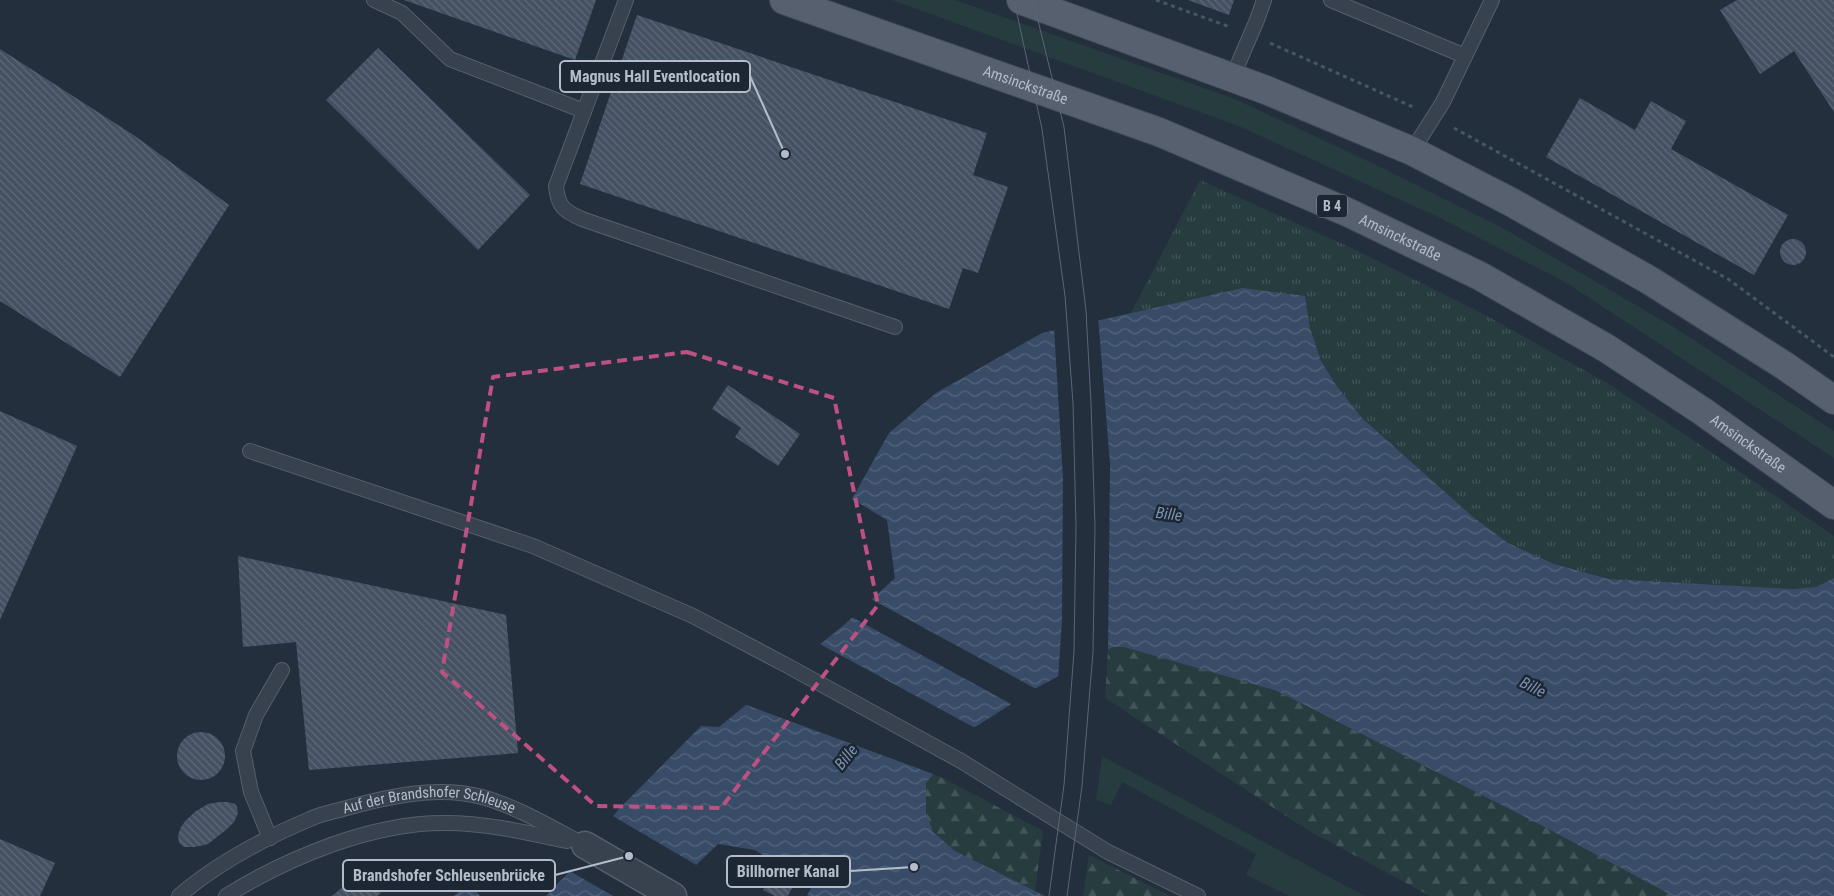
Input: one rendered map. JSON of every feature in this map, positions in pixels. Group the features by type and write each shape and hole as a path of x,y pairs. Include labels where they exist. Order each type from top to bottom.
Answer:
{"main road":[{"name":"Amsinckstraße","path":"784,0 1159,132 1347,212 1480,276 1614,353 1702,411 1834,505"},
{"path":"1021,0 1232,78 1412,151 1512,202 1649,280 1785,366 1834,400"}],"street":[{"name":"Auf der Brandshofer Schleuse","path":"585,845 673,896"}],"lane":[{"path":"374,0 402,13 450,59 584,111"},
{"path":"626,0 556,186 558,200 566,212 895,327"},
{"path":"1232,78 1264,0"},
{"path":"1331,0 1465,56"},
{"path":"1412,151 1443,102 1492,0"},
{"path":"250,451 534,546 694,616 961,761 1108,852 1198,896"},
{"path":"270,838 251,792 243,750 256,715 282,670"},
{"name":"Auf der Brandshofer Schleuse","path":"179,896 216,867 311,818 378,799 423,792 481,796 513,808 585,845"},
{"name":"Auf der Brandshofer Schleuse","path":"226,896 319,850 357,836 421,823 450,823 507,829 585,845"}],"highlighted area":[{"path":"687,352 834,398 878,605 721,808 596,806 442,672 493,377"}],"green space":[{"path":"892,0 955,0 1235,99 1370,162 1503,228 1672,326 1834,431 1834,458 1565,282 1438,217 1241,127"},
{"path":"1200,180 1356,250 1487,316 1607,383 1834,536 1834,578 1816,587 1793,589 1609,579 1554,564 1508,543 1472,516 1362,418 1336,385 1321,361 1310,328 1305,296 1131,313"},
{"path":"1113,647 1124,647 1277,691 1537,823 1673,896 1430,896 1306,829 1105,698 1108,650"},
{"path":"1102,756 1365,896 1289,896 1246,875 1256,854 1122,782 1111,805 1096,800"},
{"path":"933,774 1043,831 1035,891 979,865 951,848 933,831 928,820 926,808 926,783"},
{"path":"1089,855 1170,896 1083,896"}],"water":[{"name":"Bille","path":"1243,288 1305,296 1310,328 1321,361 1336,385 1362,418 1472,516 1508,543 1554,564 1609,579 1793,589 1816,587 1834,578 1834,896 1673,896 1537,823 1277,691 1124,647 1113,647 1038,687 969,731 926,783 926,813 933,832 955,851 1045,896 807,896 812,886 755,850 718,844 664,896 546,896 570,871 618,810 701,726 719,727 845,624 895,578 887,520 852,499 889,433 936,393 1042,333"},
{"path":"469,883 480,896 454,896"}],"pier":[{"path":"1098,317 1110,464 1108,652 1058,679 1062,621 1063,478 1054,327"},
{"path":"869,598 1038,690 1013,705 850,616"},
{"path":"818,643 977,729 970,733 936,775 744,704"},
{"path":"611,815 698,866 667,896 613,896 568,870"}],"building":[{"path":"404,0 596,0 575,60"},
{"path":"1188,0 1234,0 1229,15"},
{"path":"1737,0 1834,0 1834,112 1794,51 1760,74 1720,10"},
{"path":"637,15 987,133 973,175 1008,187 978,273 963,268 949,309 580,184"},
{"path":"378,48 530,195 478,250 326,100"},
{"path":"0,49 135,136 229,205 120,377 0,301"},
{"path":"1580,98 1635,130 1651,101 1686,121 1671,149 1788,215 1754,275 1546,157"},
{"path":"1793,239 1802,243 1806,252 1802,261 1793,265 1784,261 1780,252 1784,243"},
{"path":"728,385 800,434 778,466 735,437 741,428 712,409"},
{"path":"0,411 77,446 0,620"},
{"path":"238,556 506,615 518,753 309,770 296,642 243,647"},
{"path":"196,732 206,732 218,739 225,751 225,761 218,773 206,780 196,780 188,776 181,769 177,761 177,751 181,743 188,736"},
{"path":"220,802 235,804 237,807 238,813 234,822 226,830 208,844 184,847 179,843 178,835 186,820 208,804"},
{"path":"0,839 55,863 40,896 0,896"},
{"path":"362,871 381,893 377,896 332,896"},
{"path":"771,874 793,886 788,896 775,896 763,890"}],"tram line":[{"path":"1014,0 1042,129 1065,296 1073,403 1076,526 1074,651 1064,785 1049,896"},
{"path":"1033,0 1064,127 1086,311 1091,403 1095,526 1093,652 1082,786 1067,896"}],"place":[{"name":"Magnus Hall Eventlocation","path":"785,154"},
{"name":"Brandshofer Schleusenbrücke","path":"629,856"},
{"name":"Billhorner Kanal","path":"914,867"}]}
